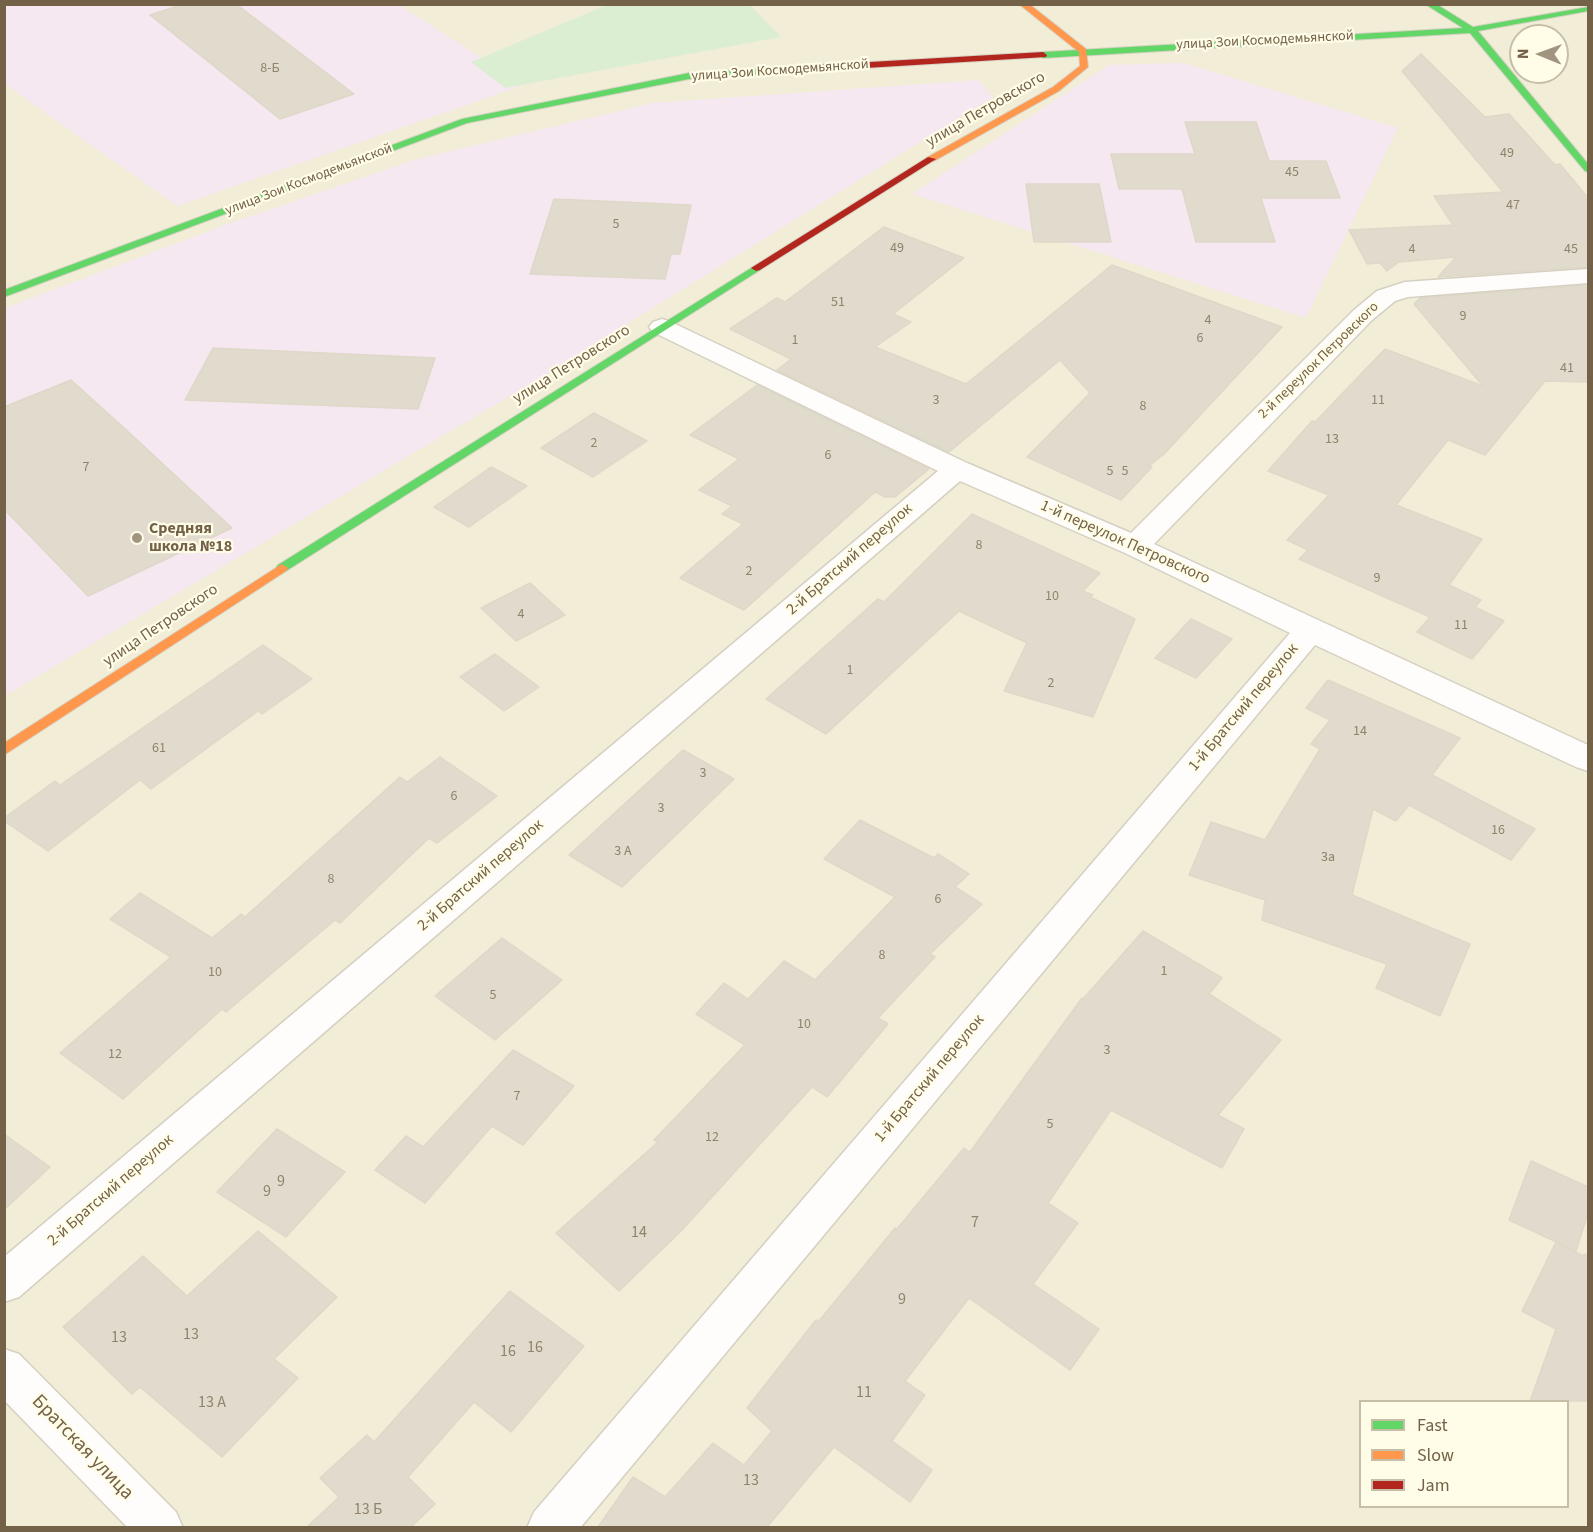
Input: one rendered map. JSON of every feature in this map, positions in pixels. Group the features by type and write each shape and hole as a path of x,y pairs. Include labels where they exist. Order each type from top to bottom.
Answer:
{"street":[{"path":"1023,4 1083,51"},
{"path":"1429,4 1472,30 1588,169"},
{"name":"улица Зои Космодемьянской","path":"4,294 465,121 689,76 1083,51 1472,30 1588,9"},
{"name":"улица Петровского","path":"4,750 237,596 900,177 1056,89 1084,67 1083,51"},
{"name":"2-й переулок Петровского","path":"1135,546 1363,315 1386,297 1405,290 1588,276"},
{"name":"1-й переулок Петровского","path":"662,327 957,469 1135,546 1588,759"},
{"name":"2-й Братский переулок","path":"4,1283 957,469"},
{"name":"1-й Братский переулок","path":"550,1527 1310,630"},
{"name":"Братская улица","path":"4,1369 160,1527"}],"shaded area":[{"path":"398,4 524,85 177,206 5,84 5,5"},
{"path":"5,5 1588,5 1588,1527 5,1527"},
{"path":"1184,63 1398,128 1306,318 912,194 1109,65"},
{"path":"979,80 993,97 535,381 5,696 5,308 225,225 417,159 653,103"}],"green space":[{"path":"607,5 750,5 781,37 505,88 471,62"}],"building":[{"path":"184,4 236,4 354,94 280,119 150,15"},
{"path":"1421,54 1485,117 1509,114 1555,165 1560,164 1588,198 1588,267 1438,277 1456,257 1399,262 1387,271 1380,263 1367,264 1349,230 1453,225 1434,196 1503,192 1402,71"},
{"path":"1185,122 1256,122 1269,161 1326,161 1340,198 1261,198 1275,242 1196,242 1182,189 1119,189 1111,154 1195,154"},
{"path":"1026,184 1099,184 1111,242 1034,242"},
{"path":"554,199 691,205 680,254 671,254 665,279 530,274"},
{"path":"884,227 964,258 893,314 911,322 875,347 966,384 1112,265 1282,327 1164,454 1149,466 1152,467 1121,500 1027,457 1090,393 1060,360 949,452 777,370 791,359 730,329 777,298 785,302"},
{"path":"1588,285 1588,382 1545,381 1485,455 1448,440 1396,505 1482,539 1449,585 1481,600 1475,607 1504,621 1472,659 1417,632 1430,617 1299,559 1308,550 1287,540 1329,495 1268,471 1312,421 1315,422 1385,349 1483,386 1414,304 1420,298"},
{"path":"213,348 435,358 418,409 185,400"},
{"path":"71,380 232,528 88,596 4,509 4,407"},
{"path":"757,385 929,469 895,497 885,497 875,492 744,610 680,578 743,524 722,514 732,506 699,490 739,459 690,435"},
{"path":"594,413 647,441 593,477 541,448"},
{"path":"491,467 527,486 469,527 434,507"},
{"path":"972,514 1100,573 1083,591 1093,595 1090,597 1135,619 1093,717 1004,691 1027,643 959,611 826,734 766,699 878,599 884,602"},
{"path":"530,583 565,615 516,641 481,608"},
{"path":"1191,619 1232,639 1196,678 1155,658"},
{"path":"263,645 312,679 262,714 258,711 151,789 140,780 48,851 4,821 4,818 55,781 60,785"},
{"path":"495,654 539,687 504,711 460,677"},
{"path":"1328,680 1460,738 1432,775 1535,829 1511,860 1409,805 1396,821 1373,809 1352,895 1470,944 1440,1016 1376,988 1387,964 1262,920 1265,900 1189,875 1211,822 1265,840 1320,749 1311,744 1330,720 1306,708"},
{"path":"683,750 734,779 622,887 569,855"},
{"path":"440,757 497,796 437,843 429,838 340,923 335,920 226,1012 222,1009 123,1099 60,1053 171,957 110,919 140,893 212,938 241,914 245,917 400,777 407,782"},
{"path":"860,820 934,858 938,854 969,874 955,887 982,904 930,954 935,957 878,1018 888,1024 827,1097 812,1087 682,1230 619,1291 556,1233 658,1142 654,1140 745,1045 696,1014 724,983 748,999 784,961 815,980 895,897 824,859"},
{"path":"1143,931 1222,978 1209,994 1281,1040 1218,1115 1244,1129 1222,1168 1111,1110 1048,1203 1078,1223 1033,1284 1099,1329 1070,1370 969,1298 905,1381 925,1395 892,1441 932,1470 910,1502 834,1447 767,1527 598,1527 633,1477 665,1497 713,1443 744,1465 772,1431 747,1408 816,1320 819,1321 964,1148 970,1152 1082,998"},
{"path":"502,938 562,980 495,1040 435,996"},
{"path":"513,1050 574,1086 523,1145 492,1126 425,1203 375,1170 406,1136 423,1147"},
{"path":"277,1129 345,1172 286,1237 217,1192"},
{"path":"4,1134 50,1167 4,1210"},
{"path":"1531,1161 1588,1187 1588,1213 1576,1251 1509,1220"},
{"path":"258,1231 337,1297 274,1359 298,1378 222,1457 140,1387 132,1394 63,1327 143,1256 187,1296"},
{"path":"1556,1242 1583,1256 1588,1255 1588,1401 1530,1400 1556,1329 1522,1311"},
{"path":"510,1291 584,1346 511,1432 474,1402 408,1477 435,1504 411,1527 307,1527 339,1497 320,1478 367,1435 374,1442"}],"traffic: fast":[{"path":"1429,4 1472,30 1588,169"},
{"path":"1043,55 1472,30 1588,9"},
{"path":"4,294 465,121 689,76 800,69"},
{"path":"282,568 756,268"}],"traffic: slow":[{"path":"931,159 1056,89 1084,67 1083,51 1023,4"},
{"path":"4,750 282,568"}],"traffic: jam":[{"path":"800,69 1043,55"},
{"path":"756,268 931,159"}],"place":[{"name":"Средняя школа №18","path":"137,538"}]}
